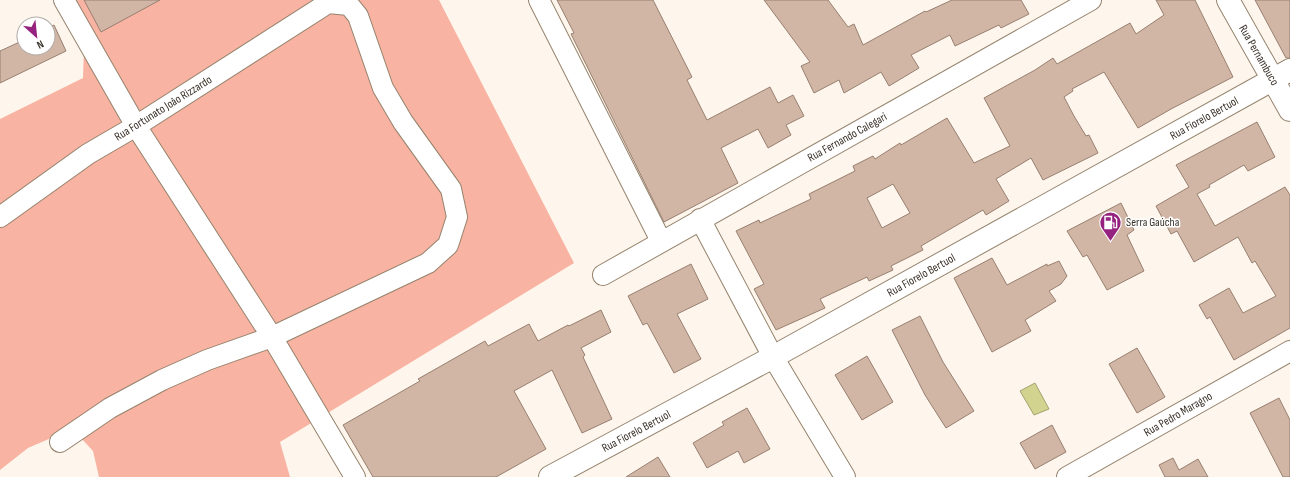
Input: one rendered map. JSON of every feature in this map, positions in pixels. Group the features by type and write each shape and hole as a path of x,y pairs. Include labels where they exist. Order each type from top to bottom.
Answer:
{"main road":[{"name":"Rua Pernambuco","path":"1228,0 1282,75 1290,110"},
{"name":"Rua Fiorelo Bertuol","path":"550,477 773,357 1282,75"}],"street":[{"path":"64,0 136,126 272,337 355,477"},
{"path":"539,0 661,241"},
{"name":"Rua Fernando Calegari","path":"603,275 1091,0"},
{"name":"Rua Fortunato João Rizzardo","path":"0,217 88,154 136,126 328,3 349,5 358,16 383,88 403,122 451,189 457,217 448,245 428,263 272,337"},
{"path":"700,219 773,357 845,477"},
{"path":"60,442 110,408 162,380 207,360 272,337"},
{"name":"Rua Pedro Maragno","path":"1067,477 1290,351"}],"shaded area":[{"path":"76,0 439,0 574,263 280,442 290,477 99,477 93,451 80,437 58,435 28,448 0,470 0,119 83,78 85,20"},
{"path":"1035,383 1049,409 1034,415 1020,391"}],"building":[{"path":"84,0 160,0 101,32"},
{"path":"557,0 653,0 692,77 687,80 707,120 770,87 778,103 793,95 804,116 786,125 791,135 768,148 758,129 721,148 738,183 664,222 571,34 574,33"},
{"path":"764,0 828,0 848,27 854,24 863,45 925,11 926,12 952,0 1021,0 1029,14 1001,28 999,25 955,46 950,35 911,55 919,68 889,86 881,72 844,93 839,80 814,93 801,66 810,62"},
{"path":"1156,0 1195,0 1233,77 1138,128 1104,72 1072,89 1073,91 1064,97 1086,136 1089,135 1098,153 1043,180 1031,158 996,179 1009,201 986,215 983,210 921,246 923,250 891,266 893,270 869,281 867,277 820,299 825,308 776,330 754,289 764,284 736,231 759,220 760,223 811,199 809,194 855,171 853,166 873,156 875,159 900,143 901,145 947,118 974,163 1010,146 984,98 1035,70 1053,58 1057,64 1130,23 1136,34 1164,15","holes":["893,184 910,213 882,228 867,198"]},
{"path":"1255,0 1290,0 1290,58 1286,58"},
{"path":"56,29 66,51 56,56"},
{"path":"16,44 16,56 56,56 0,83 0,51"},
{"path":"1257,122 1275,157 1248,171 1244,165 1209,185 1210,187 1197,194 1215,226 1285,187 1290,195 1290,328 1234,360 1210,317 1207,319 1199,305 1229,288 1243,313 1276,296 1255,261 1252,263 1238,237 1194,262 1177,231 1171,234 1156,206 1189,187 1176,165"},
{"path":"1121,203 1134,230 1127,235 1144,271 1107,290 1087,255 1083,257 1067,231"},
{"path":"992,258 1007,285 1047,264 1047,266 1059,261 1067,276 1061,284 1049,291 1056,301 1025,320 1031,331 992,352 954,278"},
{"path":"691,264 708,299 677,314 701,359 674,373 647,323 643,325 628,296"},
{"path":"601,310 611,332 581,348 585,355 583,357 612,419 582,433 552,370 514,391 546,449 496,477 373,477 343,425 420,381 418,379 485,341 488,346 529,324 538,341"},
{"path":"920,316 943,362 974,411 946,428 925,395 892,330"},
{"path":"1137,348 1165,397 1137,413 1109,364"},
{"path":"867,356 893,402 862,420 835,375"},
{"path":"1279,398 1290,420 1290,477 1283,477 1250,413"},
{"path":"747,408 770,449 744,463 738,451 707,468 693,443 724,425 722,422"},
{"path":"1052,425 1066,452 1035,469 1020,443"},
{"path":"658,457 670,477 626,477"},
{"path":"1173,458 1179,470 1198,459 1208,477 1165,477 1159,465"}],"place":[{"name":"Serra Gaúcha","path":"1111,242"}]}
